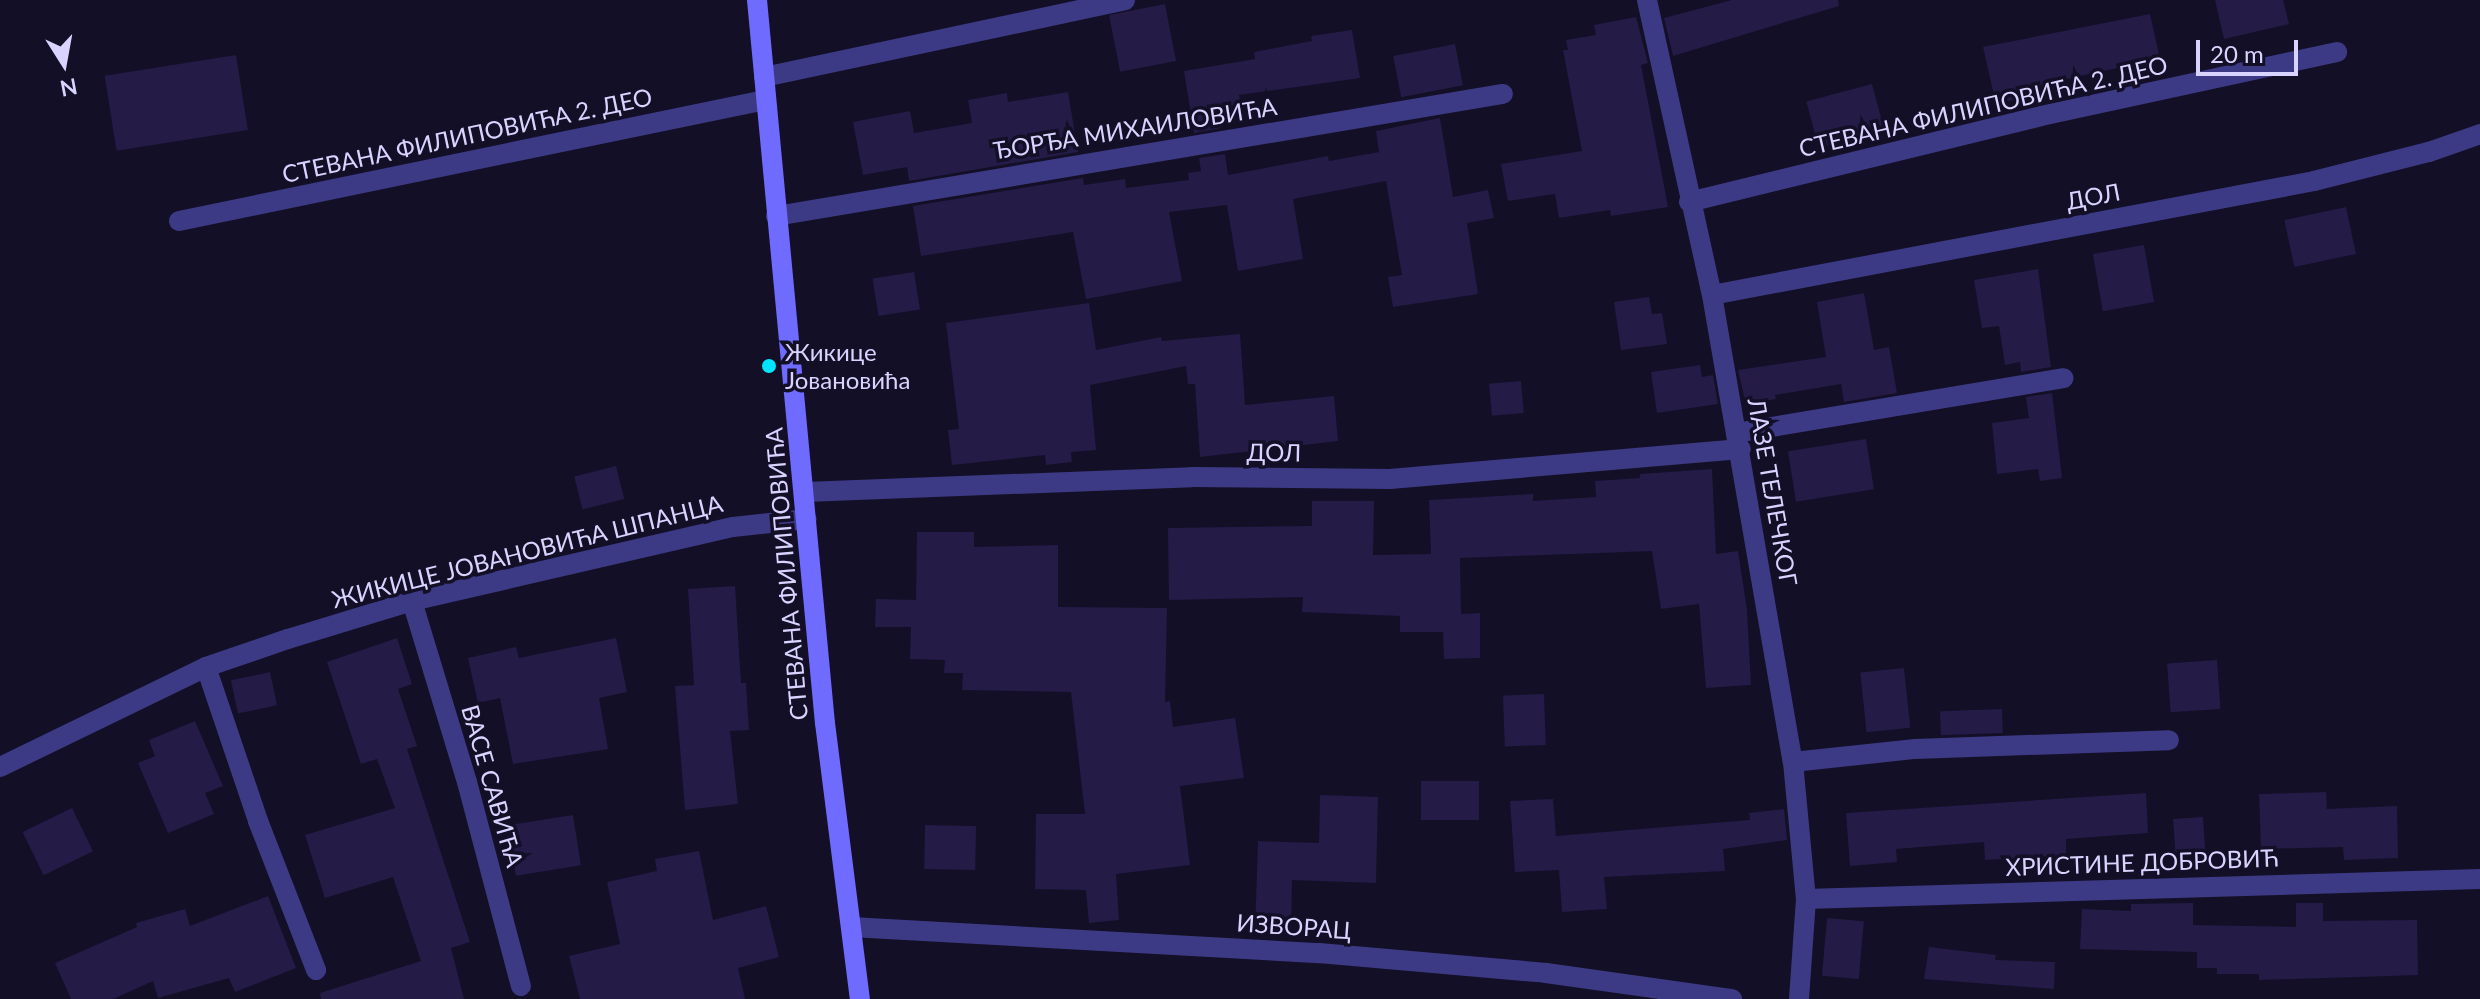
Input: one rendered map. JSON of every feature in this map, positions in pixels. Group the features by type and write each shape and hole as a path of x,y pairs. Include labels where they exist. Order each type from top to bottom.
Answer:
{"main road":[{"name":"СТЕВАНА ФИЛИПОВИЋА","path":"757,0 825,723 860,999"}],"street":[{"path":"764,77 1125,0"},
{"name":"ЛАЗЕ ТЕЛЕЧКОГ","path":"1647,0 1689,202 1712,295 1793,762 1806,899 1799,999"},
{"name":"СТЕВАНА ФИЛИПОВИЋА 2. ДЕО","path":"1689,202 2041,116 2337,52"},
{"name":"ЂОРЂА МИХАИЛОВИЋА","path":"776,216 1503,94"},
{"name":"СТЕВАНА ФИЛИПОВИЋА 2. ДЕО","path":"179,221 765,100"},
{"name":"ДОЛ","path":"1712,295 2314,181 2429,152 2480,134"},
{"name":"ДОЛ","path":"805,492 1192,477 1390,479 1738,441 2063,378"},
{"name":"ЖИКИЦЕ ЈОВАНОВИЋА ШПАНЦА","path":"0,767 206,667 412,601 733,527 807,519"},
{"name":"ВАСЕ САВИЋА","path":"412,601 467,782 521,986"},
{"path":"206,667 258,821 316,970"},
{"path":"1793,762 1915,749 2169,740"},
{"name":"ХРИСТИНЕ ДОБРОВИЋ","path":"1806,899 2480,879"},
{"name":"ИЗВОРАЦ","path":"851,927 1319,953 1546,973 1732,999"}],"building":[{"path":"1732,0 1838,0 1839,6 1673,56 1664,18"},
{"path":"2215,0 2283,0 2289,24 2224,39"},
{"path":"1165,4 1176,61 1120,72 1109,15"},
{"path":"2150,14 2160,59 2066,79 2068,87 1996,104 1983,47"},
{"path":"1636,17 1648,63 1641,65 1668,207 1611,216 1610,210 1559,218 1555,194 1508,201 1501,164 1582,151 1563,50 1568,50 1566,40 1596,35 1594,25"},
{"path":"1352,30 1360,78 1239,95 1243,115 1219,119 1221,128 1194,133 1184,71 1255,59 1254,52 1312,41 1311,36"},
{"path":"1455,44 1463,85 1401,97 1393,56"},
{"path":"236,55 248,130 117,151 105,76"},
{"path":"1872,84 1884,130 1819,148 1806,102"},
{"path":"1068,92 1078,152 909,181 907,167 863,175 853,122 910,111 914,133 972,123 968,100 1007,93 1008,102"},
{"path":"1440,118 1453,197 1488,190 1494,218 1467,223 1478,294 1393,307 1388,277 1402,275 1386,181 1293,199 1303,259 1238,271 1227,205 1169,212 1182,281 1086,299 1073,232 921,256 913,206 1083,178 1084,185 1125,179 1126,188 1189,180 1188,173 1201,171 1199,158 1225,154 1228,175 1328,156 1329,161 1379,152 1376,131"},
{"path":"2346,207 2356,254 2294,267 2284,220"},
{"path":"2144,245 2154,302 2103,311 2093,254"},
{"path":"2038,269 2051,367 2021,372 2020,362 2005,365 1999,326 1982,328 1974,280"},
{"path":"914,272 920,310 878,316 873,279"},
{"path":"1864,293 1874,350 1889,347 1897,393 1844,402 1841,384 1775,395 1776,399 1746,404 1738,370 1826,357 1817,302"},
{"path":"1649,297 1652,314 1662,313 1667,344 1621,350 1614,302"},
{"path":"1089,303 1096,350 1161,337 1162,341 1240,334 1245,405 1334,396 1338,441 1200,457 1195,384 1188,384 1186,366 1090,385 1096,450 1071,452 1072,462 1046,465 1045,455 952,465 948,430 959,429 946,323"},
{"path":"1700,365 1702,377 1713,375 1718,404 1657,413 1651,372"},
{"path":"1521,381 1524,413 1492,416 1489,384"},
{"path":"2052,393 2062,478 2040,481 2038,469 1997,474 1992,423 2029,418 2026,397"},
{"path":"1866,439 1874,489 1796,502 1788,451"},
{"path":"616,466 624,499 583,509 574,476"},
{"path":"1712,469 1716,554 1738,551 1747,610 1751,685 1706,688 1699,604 1661,609 1652,551 1460,558 1461,614 1480,613 1480,658 1444,659 1443,632 1400,632 1400,616 1302,612 1303,597 1169,600 1168,528 1312,526 1312,501 1374,501 1373,555 1431,554 1429,500 1533,494 1533,501 1596,497 1595,481"},
{"path":"917,532 974,532 974,547 1058,545 1058,607 1167,608 1165,702 1170,701 1173,727 1235,718 1244,778 1180,786 1190,865 1116,874 1119,920 1089,923 1086,890 1035,889 1036,814 1085,814 1071,692 962,690 963,673 944,673 945,660 910,659 911,627 875,627 876,599 916,600"},
{"path":"735,586 741,683 746,683 749,730 730,731 738,804 685,810 675,686 694,685 688,589"},
{"path":"397,638 412,684 398,689 417,746 407,749 470,942 451,948 464,999 321,999 320,993 421,961 393,877 325,898 305,835 395,808 377,759 361,764 327,662"},
{"path":"616,638 627,692 599,698 608,749 513,764 500,698 478,703 468,658 516,647 519,658"},
{"path":"2217,660 2220,709 2171,712 2167,663"},
{"path":"1904,668 1910,728 1867,732 1860,673"},
{"path":"270,672 277,705 238,714 231,680"},
{"path":"1544,694 1546,745 1505,746 1503,695"},
{"path":"2002,709 2003,733 1941,735 1940,711"},
{"path":"195,721 223,786 205,793 214,814 168,833 138,763 155,756 149,740"},
{"path":"1421,781 1479,781 1479,820 1421,820"},
{"path":"2326,792 2327,809 2397,806 2398,858 2344,860 2343,847 2261,849 2259,794"},
{"path":"2146,793 2148,833 2066,839 2066,855 1985,860 1984,842 1896,849 1897,862 1850,866 1846,813"},
{"path":"1320,795 1378,797 1376,883 1292,880 1291,934 1255,933 1258,841 1319,843"},
{"path":"1553,799 1556,836 1750,820 1749,813 1784,809 1787,840 1723,849 1725,871 1604,877 1607,909 1562,912 1559,870 1515,872 1510,801"},
{"path":"72,808 93,851 44,875 23,832"},
{"path":"573,815 581,865 516,876 508,825"},
{"path":"2203,817 2206,862 2176,864 2173,819"},
{"path":"925,825 976,826 975,870 924,869"},
{"path":"699,851 713,920 766,906 779,957 738,968 745,999 580,999 569,956 620,944 607,882 657,871 655,859"},
{"path":"268,896 296,968 235,992 229,978 158,998 153,981 113,999 71,999 55,963 137,927 136,923 185,909 190,926"},
{"path":"2193,903 2193,925 2296,927 2296,903 2323,903 2323,921 2417,920 2418,975 2259,980 2259,974 2217,974 2217,968 2197,968 2197,952 2080,949 2082,909 2131,911 2131,904"},
{"path":"1827,918 1864,921 1859,979 1822,976"},
{"path":"1929,947 1996,955 1995,960 2055,962 2054,989 1924,979"}],"place":[{"name":"Жикице Јовановића","path":"769,366"}]}
